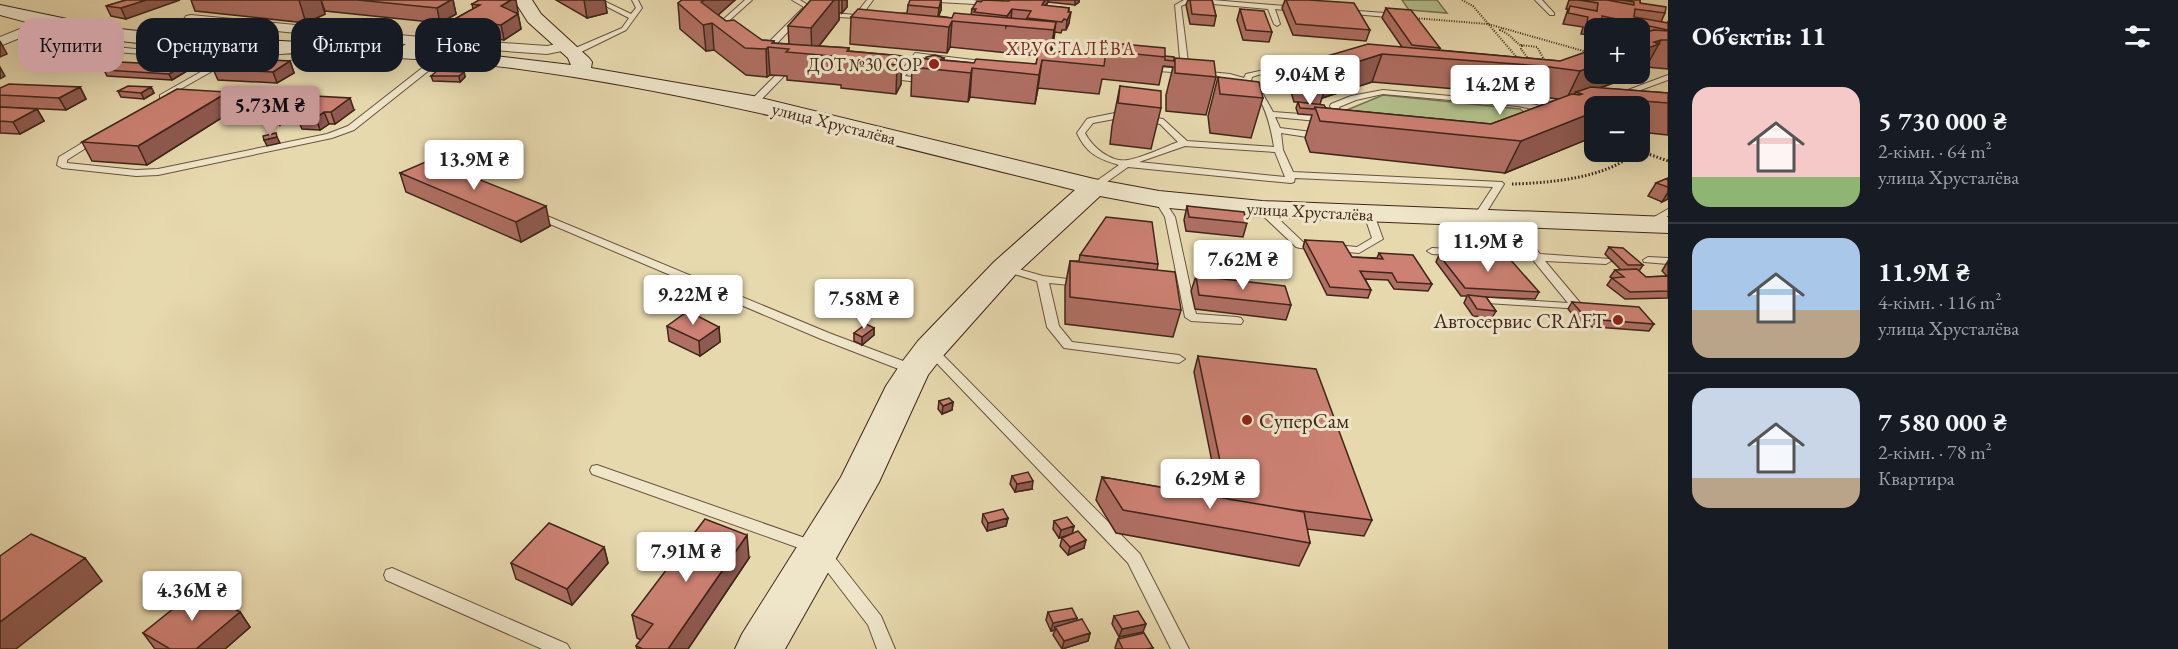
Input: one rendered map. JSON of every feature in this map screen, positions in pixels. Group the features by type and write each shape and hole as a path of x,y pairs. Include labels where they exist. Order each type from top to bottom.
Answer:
{"main road":[{"path":"523,0 529,15 574,56"},
{"name":"улица Хрусталёва","path":"0,10 31,18"},
{"name":"улица Хрусталёва","path":"501,57 574,56 753,103 1094,187 1159,199 1262,209 1477,219 1661,220"},
{"path":"759,649 860,482 904,386 922,359 1005,268 1094,187"}],"street":[{"path":"279,29 306,32 334,31 415,40"},
{"path":"0,42 18,33"},
{"path":"501,47 547,50 574,56"}],"lane":[{"path":"597,0 632,17"},
{"path":"574,56 624,29 639,8 635,0"},
{"path":"727,33 718,27 749,0"},
{"path":"753,48 765,55 808,7 795,0"},
{"path":"857,17 870,0"},
{"path":"939,0 994,4"},
{"path":"1185,72 1178,5 1180,3 1190,0 1304,9"},
{"path":"1538,0 1552,14"},
{"path":"1271,7 1277,24"},
{"path":"802,12 879,19"},
{"path":"1337,12 1407,18"},
{"path":"900,78 918,56 997,64"},
{"path":"1247,82 1249,76 1256,73 1309,61 1326,61"},
{"path":"1141,68 1230,76 1247,82 1256,89 1269,114 1276,130 1279,150 1291,180 1126,164 1105,158 1087,145 1081,134 1090,121 1120,115 1163,122 1184,143"},
{"path":"157,101 206,72"},
{"path":"106,131 66,154 62,159 62,165 136,173 158,172 329,136 358,123 424,72"},
{"path":"753,103 780,76"},
{"path":"879,76 932,82"},
{"path":"1616,96 1668,77"},
{"path":"1344,131 1334,106 1354,98 1383,92 1546,105"},
{"path":"1518,104 1534,107 1549,117"},
{"path":"1269,114 1339,120"},
{"path":"1276,130 1335,139"},
{"path":"1094,187 1126,164 1184,143 1279,150"},
{"path":"1290,175 1499,184 1477,219"},
{"path":"1159,199 1170,217 1191,317 1237,321"},
{"path":"529,211 814,331 922,359 1134,559 1180,649"},
{"path":"1468,300 1578,307 1505,219"},
{"path":"1432,251 1606,261"},
{"path":"1648,260 1668,261"},
{"path":"1005,268 1042,279 1097,284"},
{"path":"1042,279 1053,327 1068,345 1179,358"},
{"path":"597,470 819,549 875,621 886,649"},
{"path":"392,575 561,649"}],"path":[{"path":"1462,0 1473,6 1521,63 1530,61 1547,63 1537,47"},
{"path":"1407,18 1488,24 1584,51"},
{"path":"1502,28 1500,30 1511,35 1522,46 1523,54 1530,61"},
{"path":"1520,45 1544,46 1538,38"},
{"path":"279,125 295,120"},
{"path":"1650,155 1667,160"},
{"path":"1499,184 1549,184 1571,180 1619,162"}],"green space":[{"path":"1402,0 1437,0 1447,13 1409,10"},
{"path":"1383,95 1520,109 1529,116 1453,145 1358,134 1347,110"}],"building":[{"path":"126,0 146,0 121,8 106,6"},
{"path":"358,0 451,0 437,8"},
{"path":"479,0 511,0 501,6 518,14 501,25 501,18 457,18 480,5 472,4"},
{"path":"682,0 704,0 701,2 726,21 734,20 762,40 774,41 772,43 849,48 847,51 902,56 897,65 786,52 789,49 745,48 712,23 703,25 678,3"},
{"path":"811,0 834,0 811,28 788,26"},
{"path":"910,0 941,0 939,8 908,5"},
{"path":"1045,0 1042,5 1069,8 1068,12 1071,12 1067,20 1064,19 1062,22 1027,18 1031,11 1012,9 1007,16 974,12 976,9 972,9 977,1"},
{"path":"1190,0 1212,0 1216,16 1192,14"},
{"path":"1286,0 1354,3 1370,30 1296,24"},
{"path":"1579,0 1607,0 1634,5 1634,2 1622,0 1640,0 1640,3 1666,7 1665,13 1635,9 1634,17 1640,18 1602,16 1602,18 1588,18 1568,13 1570,6 1597,11 1598,3"},
{"path":"1386,8 1411,10 1440,48 1412,45"},
{"path":"858,9 952,18 954,13 1056,22 1054,30 952,21 949,27 851,17"},
{"path":"1240,9 1264,11 1272,32 1246,30"},
{"path":"1650,20 1668,23 1668,30 1650,26"},
{"path":"1650,31 1668,31 1668,40 1654,42 1659,44 1650,47"},
{"path":"1101,42 1165,48 1165,57 1106,51 1104,66 1042,60 1039,75 972,68 971,73 912,67 917,58 974,63 976,59 1036,64 1039,50 1100,56"},
{"path":"1368,44 1560,61 1584,53 1584,70 1580,71 1382,54 1328,71 1330,75 1304,73 1300,64"},
{"path":"935,55 944,58 926,59 926,57"},
{"path":"1165,56 1174,57 1174,61 1165,60"},
{"path":"1175,58 1214,61 1216,77 1175,73"},
{"path":"279,60 290,61 279,68"},
{"path":"124,62 136,63 136,72 124,71"},
{"path":"136,72 173,72 169,74"},
{"path":"436,72 464,72 459,76 431,76"},
{"path":"1218,77 1259,82 1263,98 1220,94"},
{"path":"9,84 80,87 59,98 0,95 0,88"},
{"path":"128,86 151,87 141,93 118,91"},
{"path":"1120,86 1161,91 1161,108 1118,103"},
{"path":"1591,87 1668,93 1668,103 1650,102 1650,96 1584,96 1584,116 1521,141 1320,121 1315,107 1491,124 1572,94 1582,94 1576,92"},
{"path":"177,89 228,92 138,146 82,142"},
{"path":"240,92 350,98 331,112 324,112 316,118 297,117 309,108 222,104"},
{"path":"1298,102 1324,105 1326,108 1300,108"},
{"path":"0,107 37,109 13,122 0,121"},
{"path":"276,133 277,137 264,140 263,136"},
{"path":"430,160 546,206 516,222 400,173"},
{"path":"1668,178 1668,187 1656,183"},
{"path":"1187,206 1244,212 1247,223 1189,217"},
{"path":"1106,217 1152,222 1158,264 1080,255"},
{"path":"1305,240 1343,242 1352,257 1383,259 1379,253 1413,255 1432,284 1397,282 1392,273 1360,271 1371,290 1330,287"},
{"path":"1609,247 1623,248 1643,265 1628,265"},
{"path":"1439,255 1509,258 1539,292 1465,288"},
{"path":"1070,261 1175,272 1181,310 1070,297"},
{"path":"1637,269 1646,277 1668,276 1668,291 1630,292 1612,278 1624,277 1615,270"},
{"path":"1196,276 1285,286 1291,305 1199,295"},
{"path":"1468,295 1486,297 1496,311 1477,309"},
{"path":"1572,302 1639,307 1654,324 1587,319"},
{"path":"688,311 719,327 699,341 667,326"},
{"path":"866,324 874,328 862,337 854,333"},
{"path":"1198,356 1316,369 1372,520 1228,499"},
{"path":"949,398 953,402 943,406 939,401"},
{"path":"1028,472 1033,481 1017,484 1012,476"},
{"path":"1102,477 1304,512 1310,543 1123,510"},
{"path":"1003,509 1008,518 988,523 983,514"},
{"path":"1067,517 1074,526 1061,530 1054,521"},
{"path":"705,519 747,535 668,649 643,649 636,646 653,624 632,615"},
{"path":"549,523 604,547 567,589 511,563"},
{"path":"1078,531 1086,540 1070,547 1062,538"},
{"path":"31,534 85,558 0,622 0,556"},
{"path":"198,589 240,612 196,649 170,649 143,633"},
{"path":"1072,608 1077,618 1053,623 1048,612"},
{"path":"1138,611 1146,624 1122,629 1114,616"},
{"path":"1082,619 1090,633 1064,641 1055,627"},
{"path":"1144,633 1153,648 1123,649 1118,639"}],"place":[{"name":"ДОТ №30 СОР","path":"934,64"},
{"name":"Автосервис CRAFT","path":"1618,320"},
{"name":"СуперСам","path":"1247,420"}],"district":[{"name":"ХРУСТАЛЁВА","path":"1071,48"}]}
